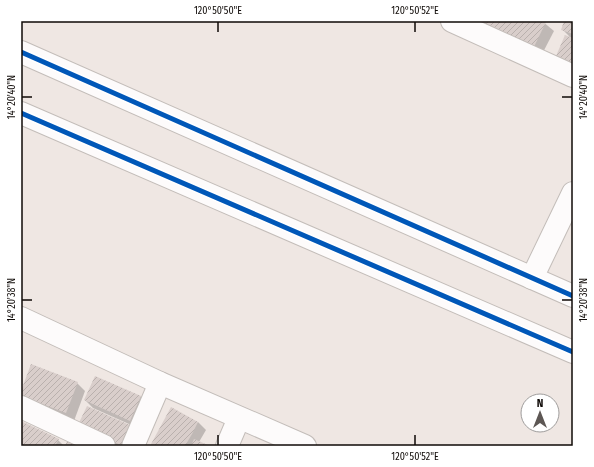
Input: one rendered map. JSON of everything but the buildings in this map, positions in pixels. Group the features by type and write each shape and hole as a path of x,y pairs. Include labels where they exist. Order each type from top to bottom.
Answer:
{"street":[{"path":"452,21 573,76"},
{"path":"21,52 573,296"},
{"path":"21,113 573,352"},
{"path":"532,278 573,193"},
{"path":"21,318 160,383 305,446"},
{"path":"133,446 160,383"},
{"path":"21,407 104,446"},
{"path":"227,446 239,418"}],"cycle path":[{"path":"21,52 573,296"},
{"path":"21,113 573,352"}]}
